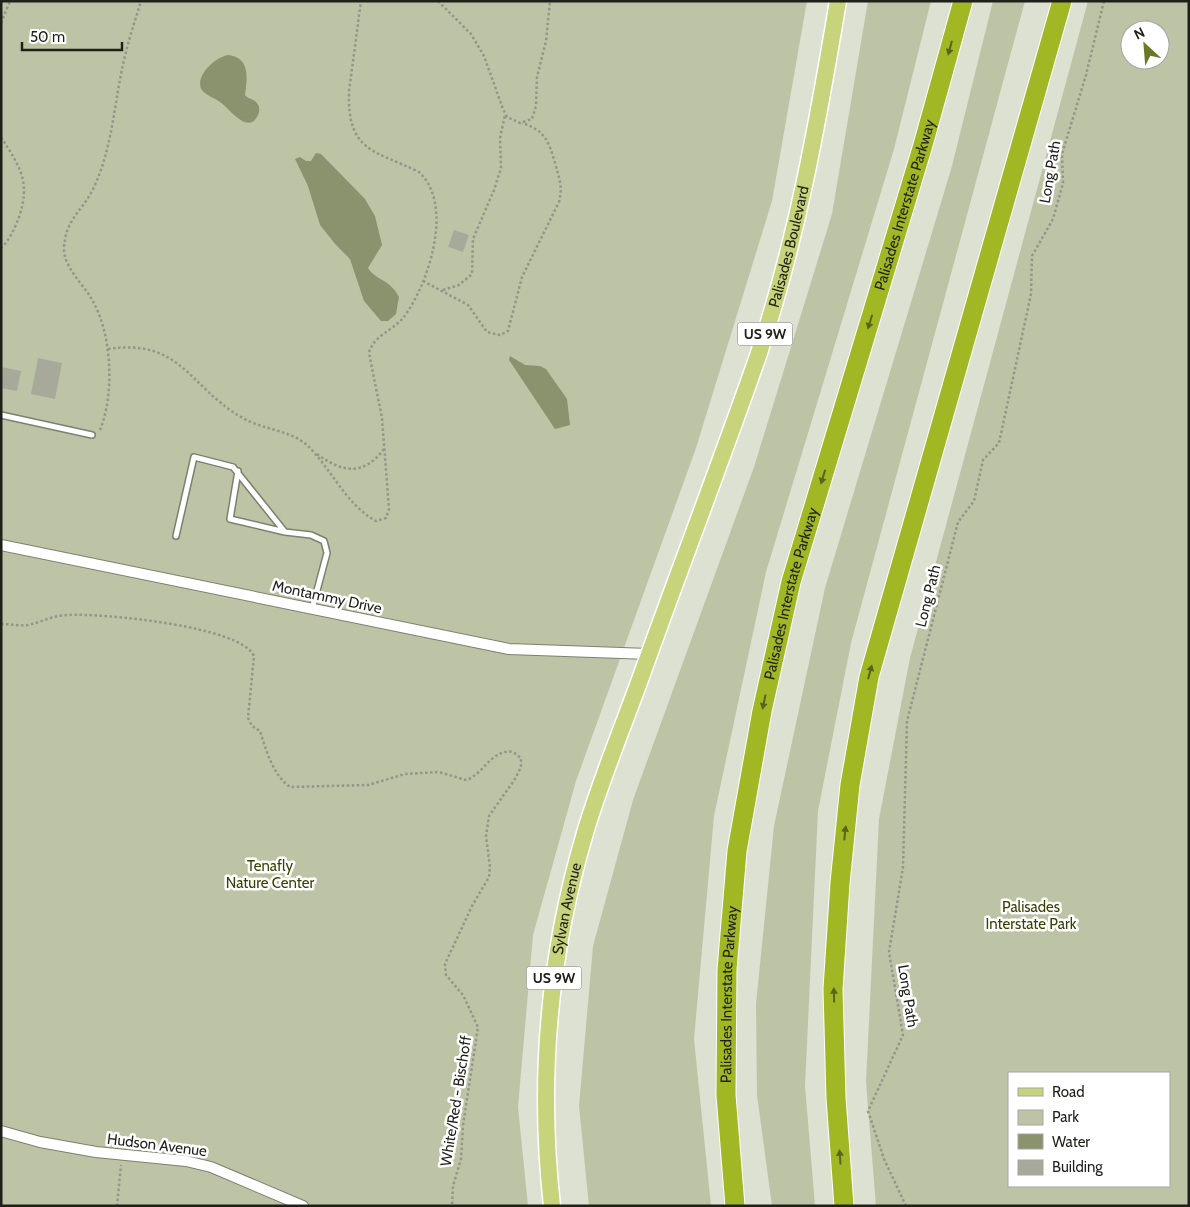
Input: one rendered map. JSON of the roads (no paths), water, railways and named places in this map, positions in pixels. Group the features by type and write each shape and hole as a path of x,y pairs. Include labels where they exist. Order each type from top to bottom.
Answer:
{"highway":[{"name":"Palisades Interstate Parkway","path":"735,1206 726,1095 728,970 737,851 762,711 791,582 924,146 963,1"},
{"path":"844,1206 836,1098 833,989 840,883 850,785 869,676 1062,1"}],"main road":[{"name":"Palisades Boulevard","path":"649,654 744,394 777,293 810,158 838,1"},
{"name":"Sylvan Avenue","path":"552,1206 547,1136 547,1061 560,940 573,878 591,814 649,654"}],"street":[{"name":"Montammy Drive","path":"1,545 509,649 649,654"},
{"name":"Hudson Avenue","path":"1,1131 40,1142 122,1156 186,1161 211,1167 303,1206"}],"lane":[{"path":"1,414 92,435"},
{"path":"176,536 194,457 233,467 238,471 286,532"},
{"path":"238,471 230,519 286,532 311,535 324,541 327,553 312,609"}],"water":[{"path":"228,55 241,60 244,64 247,76 245,95 259,106 258,115 254,121 249,123 239,119 220,102 207,95 201,89 201,78 207,68 212,63"},
{"path":"316,153 321,154 365,199 375,216 382,245 368,268 387,283 399,297 396,314 388,321 381,321 364,301 350,259 320,225 308,186 295,159 300,157 306,161 311,161"},
{"path":"510,356 525,365 540,366 546,369 567,399 570,425 555,429 509,360"}],"park label":[{"name":"Tenafly Nature Center","path":"270,874"},
{"name":"Palisades Interstate Park","path":"1031,916"}]}
